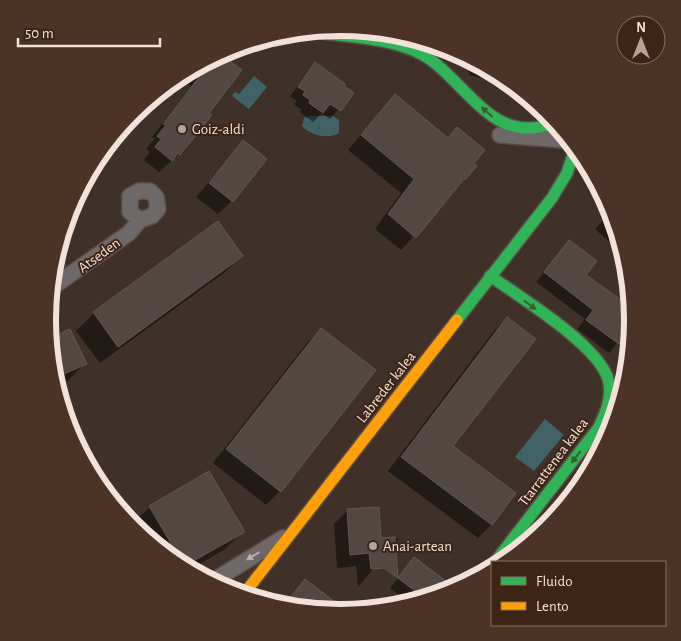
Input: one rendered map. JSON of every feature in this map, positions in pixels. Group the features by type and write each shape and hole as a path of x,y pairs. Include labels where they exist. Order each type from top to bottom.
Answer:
{"street":[{"path":"339,36 402,48 422,54 439,66 503,130 559,139"},
{"path":"503,130 531,128 545,124"},
{"name":"Labreder kalea","path":"248,589 552,198 567,173 573,156"},
{"name":"Labreder kalea","path":"552,198 581,175"},
{"name":"Atseden","path":"59,282 129,234 140,220"},
{"name":"Ttarrattenea kalea","path":"490,276 591,350 604,367 610,387 608,408 599,427 500,556"},
{"path":"219,577 292,532"}],"water":[{"path":"254,76 267,87 249,109 232,96 235,92 239,94"},
{"path":"310,116 333,116 339,120 339,133 330,136 319,136 310,132 302,126 304,118"},
{"path":"545,419 564,435 534,471 515,457"}],"building":[{"path":"228,60 242,70 209,113 212,115 180,155 178,153 172,161 155,147 161,139 157,136 166,125 163,124 202,73"},
{"path":"315,62 354,93 341,111 330,104 323,113 309,103 310,100 303,95 305,91 298,87"},
{"path":"395,94 448,138 457,127 485,150 474,163 477,166 464,179 416,238 388,214 414,179 361,135"},
{"path":"243,140 267,159 233,202 209,183"},
{"path":"218,221 243,256 118,347 93,312"},
{"path":"569,240 597,261 586,275 624,302 624,337 619,344 586,320 593,310 544,272"},
{"path":"507,317 536,339 453,446 516,493 492,525 401,457"},
{"path":"321,328 376,370 281,492 226,449"},
{"path":"70,329 87,364 62,375 57,335"},
{"path":"209,471 245,532 191,562 176,552 149,506"},
{"name":"Anai-artean","path":"379,507 381,538 395,537 398,578 384,568 371,569 369,553 350,555 347,509"},
{"path":"414,557 447,582 445,585 419,594 398,578"},
{"path":"305,579 339,605 303,602 289,600"}],"traffic: fast":[{"path":"355,37 399,45 423,55 449,75 473,100 500,121 515,127 534,128 546,125"},
{"path":"457,320 552,198 567,173 573,156"},
{"path":"490,276 538,309 590,352 608,379 610,392 606,410 599,427 500,556"}],"traffic: slow":[{"path":"248,589 457,320"}],"place":[{"name":"Goiz-aldi","path":"182,129"},
{"name":"Anai-artean","path":"373,546"}]}
